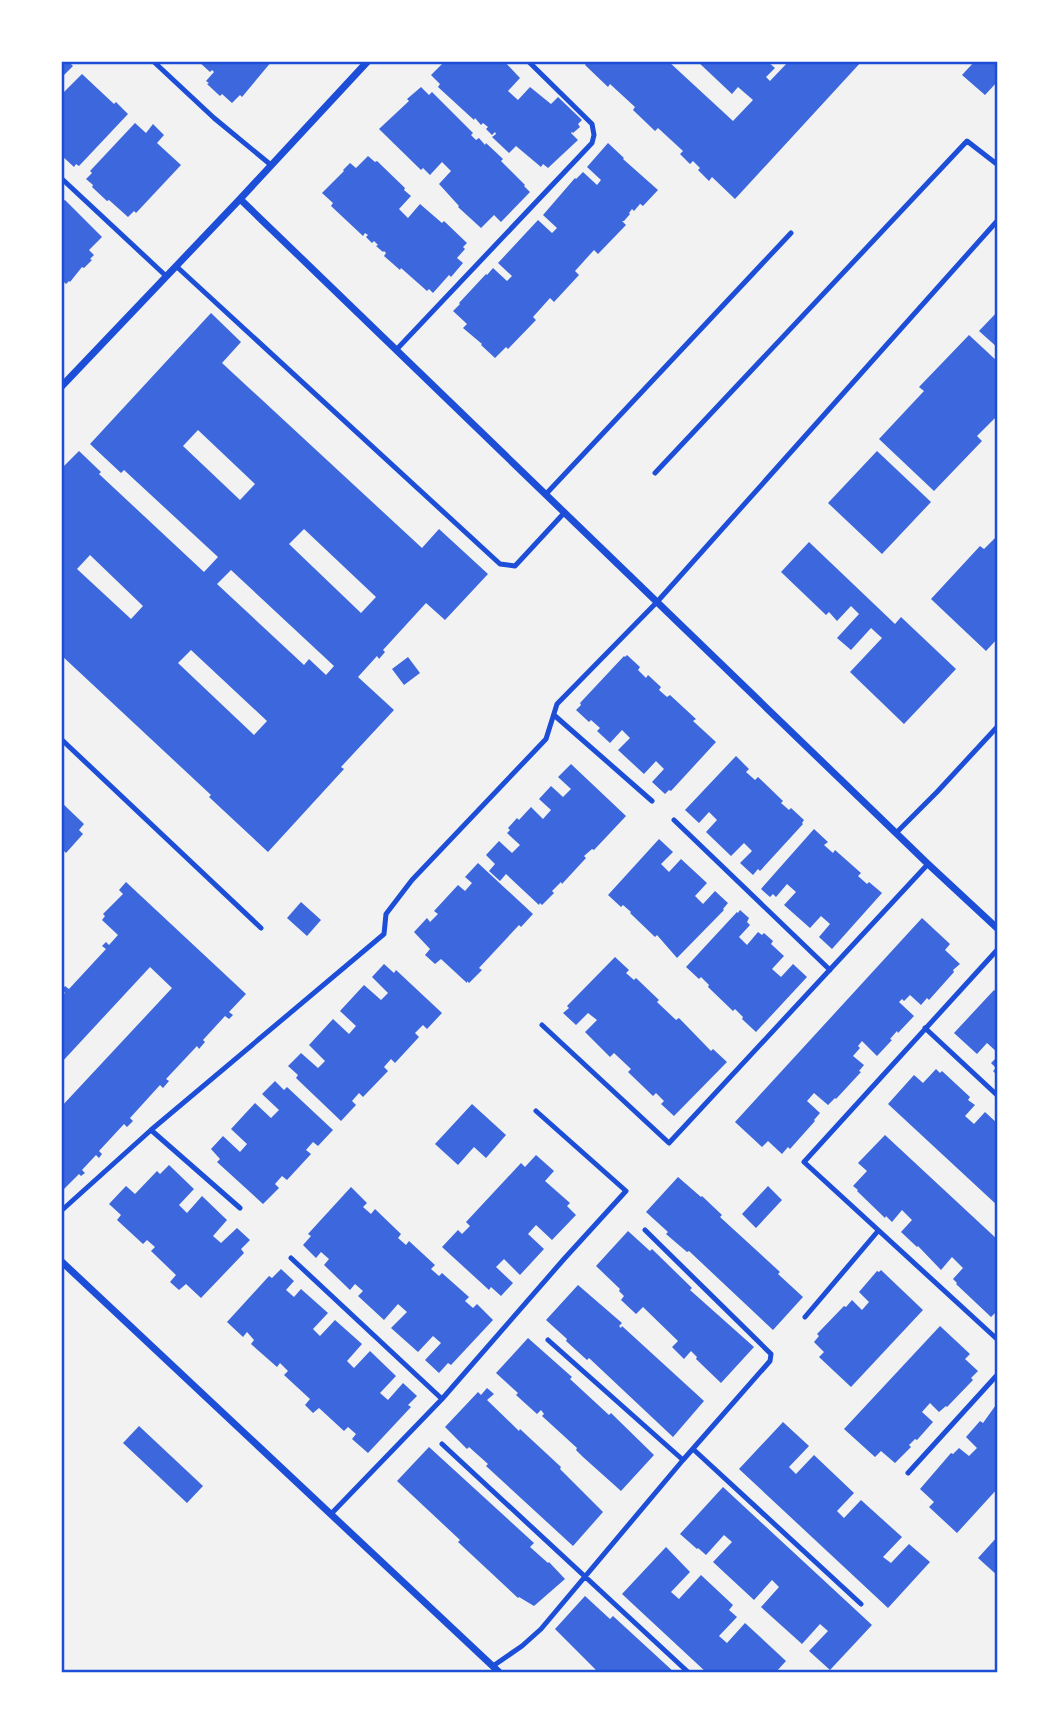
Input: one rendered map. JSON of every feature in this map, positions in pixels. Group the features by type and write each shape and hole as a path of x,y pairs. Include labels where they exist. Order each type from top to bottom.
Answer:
{"street":[{"path":"61,387 368,61"},
{"path":"240,199 998,929"},
{"path":"61,1261 500,1673"}],"lane":[{"path":"153,61 214,118 271,165"},
{"path":"397,349 592,143 592,124 528,61"},
{"path":"655,473 967,141 998,165"},
{"path":"61,178 166,276"},
{"path":"61,1212 151,1130 384,934 386,914 412,880 546,739 557,704 657,602 998,220"},
{"path":"545,494 791,233"},
{"path":"176,266 500,564 515,566 565,512"},
{"path":"554,715 652,801"},
{"path":"896,833 998,726"},
{"path":"61,739 261,928"},
{"path":"674,820 830,970"},
{"path":"542,1026 669,1143 928,864"},
{"path":"998,949 804,1162 998,1340"},
{"path":"925,1028 998,1096"},
{"path":"331,1514 442,1399 626,1191 537,1111"},
{"path":"151,1130 240,1208"},
{"path":"493,1666 541,1629 770,1361 771,1354 645,1230"},
{"path":"804,1317 878,1231"},
{"path":"292,1258 442,1399"},
{"path":"548,1340 683,1460"},
{"path":"908,1473 998,1374"},
{"path":"442,1444 689,1673"},
{"path":"693,1449 861,1604"}],"building":[{"path":"61,61 68,61 73,66 61,78"},
{"path":"198,61 272,61 242,97 240,95 232,103 207,84 209,83 206,81 214,72 210,72"},
{"path":"447,61 504,61 520,78 508,91 518,100 530,87 551,104 558,97 582,120 578,124 580,127 571,133 578,140 548,168 543,164 541,167 516,146 509,153 492,137 495,132 492,135 486,129 488,127 483,123 481,125 475,118 474,120 438,87 440,84 431,75"},
{"path":"588,61 668,61 733,121 753,100 738,87 732,94 697,61 767,61 775,68 766,77 770,81 789,61 862,61 735,199 712,177 709,181 693,161 690,164 680,154 683,151 658,128 655,131 633,110 635,107 585,65"},
{"path":"975,61 998,61 998,81 985,95 962,75"},
{"path":"82,74 128,114 79,166 76,164 74,167 61,155 61,95"},
{"path":"421,87 429,95 432,92 473,133 471,135 476,140 479,138 503,159 501,161 530,192 501,222 494,215 481,228 458,207 439,184 451,171 442,162 430,175 423,168 421,170 379,129"},
{"path":"135,123 146,133 153,124 164,135 157,143 181,165 136,213 134,211 128,217 107,201 86,179 92,173 90,171"},
{"path":"608,143 658,190 643,206 639,203 634,211 632,209 622,221 626,225 598,254 594,250 575,271 579,275 554,302 550,298 533,317 536,320 508,349 506,347 495,358 463,328 467,324 453,311 493,268 507,281 512,276 498,263 538,220 552,233 557,228 543,215 575,178 583,172 597,185 601,180 587,167"},
{"path":"368,156 377,161 411,196 399,209 408,218 420,204 442,223 444,221 467,243 457,258 463,263 433,293 384,256 386,253 331,206 333,203 322,193 350,163 356,168"},
{"path":"61,199 102,237 89,250 94,255 90,259 92,260 66,284 61,279"},
{"path":"998,311 998,348 979,331"},
{"path":"211,313 241,342 222,363 422,548 439,529 488,574 445,620 426,603 383,650 385,652 379,659 377,656 358,677 394,710 268,852 61,655 61,469 79,451 101,472 99,474 204,572 218,557 124,470 121,473 90,444","holes":["198,430 255,484 240,500 183,446","304,529 376,597 361,613 289,544","90,555 143,606 131,619 77,569","231,570 334,666 326,675 309,659 304,665 217,584","191,650 267,721 254,735 178,663"]},
{"path":"969,335 998,362 998,415 977,436 982,441 934,491 879,439 924,391 919,387"},
{"path":"877,451 931,502 882,554 828,503"},
{"path":"998,535 998,638 986,651 931,599 980,546 984,549"},
{"path":"809,542 895,624 901,617 956,669 904,724 850,672 882,638 871,628 851,650 837,638 859,614 851,606 837,621 829,612 826,615 781,572"},
{"path":"627,655 640,667 638,670 646,678 648,675 661,687 659,690 667,697 670,695 716,742 671,791 665,794 652,782 664,769 656,761 644,774 618,750 630,738 622,730 610,743 597,731 600,728 576,710"},
{"path":"408,657 420,673 404,685 392,669"},
{"path":"736,756 749,769 746,772 755,780 758,777 783,801 781,803 804,820 760,871 758,869 753,875 740,863 752,851 744,843 731,856 706,832 717,820 709,812 699,823 685,810"},
{"path":"571,764 626,816 594,850 584,856 586,858 552,891 554,893 539,905 506,874 500,881 489,871 495,864 486,855 499,841 512,853 520,845 507,833 510,830 508,828 531,807 543,819 551,810 539,799 551,786 563,797 571,789 558,777"},
{"path":"61,802 84,824 79,830 83,834 66,853 63,850 61,852"},
{"path":"814,829 828,842 824,845 833,853 835,850 861,873 858,876 882,893 832,949 819,937 830,924 821,916 810,928 784,905 796,892 787,884 776,897 773,894 770,897 761,889"},
{"path":"659,839 673,852 661,864 669,872 681,859 707,883 695,896 703,904 715,891 728,903 677,958 657,935 655,937 631,912 608,895"},
{"path":"478,863 533,914 521,927 519,925 479,968 482,970 467,983 441,959 435,964 425,955 430,949 414,932 427,918 430,922 438,914 434,911 458,885 465,891 472,883 465,877"},
{"path":"126,882 246,994 229,1012 233,1015 229,1019 225,1016 203,1040 205,1042 199,1049 197,1046 166,1079 169,1081 163,1088 160,1085 130,1118 133,1121 127,1127 124,1124 99,1151 102,1154 99,1158 96,1155 82,1170 85,1173 81,1176 79,1174 61,1192 61,1107 172,988 150,967 61,1063 61,996 65,993 62,990 65,986 69,989 106,949 102,946 106,942 109,945 118,935 102,920 105,916 103,914 123,894 119,890"},
{"path":"301,902 321,920 307,936 287,918"},
{"path":"740,910 749,918 747,922 750,925 739,937 747,945 758,932 762,935 764,933 784,956 772,969 781,977 793,964 807,977 756,1032 735,1009 733,1011 708,987 701,977 699,979 686,967"},
{"path":"922,918 950,944 945,950 960,964 929,1000 927,998 921,1005 910,995 899,1002 914,1016 898,1033 897,1031 877,1056 862,1041 853,1056 864,1065 859,1071 861,1072 836,1099 828,1105 814,1093 807,1101 820,1113 790,1149 788,1147 782,1154 768,1141 762,1147 735,1122"},
{"path":"615,957 629,970 626,973 634,980 636,978 676,1020 679,1018 711,1051 713,1049 727,1062 674,1116 661,1104 664,1101 656,1093 653,1096 628,1072 631,1069 614,1053 610,1057 585,1032 597,1020 588,1013 576,1025 563,1013"},
{"path":"384,964 394,973 396,970 442,1013 427,1029 423,1025 415,1033 419,1037 395,1063 391,1059 384,1067 388,1071 363,1097 359,1093 352,1101 356,1105 341,1121 296,1078 298,1075 288,1066 301,1053 318,1068 325,1061 309,1045 333,1019 349,1034 356,1026 340,1011 364,985 381,1000 388,993 372,977"},
{"path":"994,990 998,993 998,1053 987,1043 977,1054 954,1033"},
{"path":"998,1056 998,1076 991,1063"},
{"path":"936,1069 940,1073 942,1071 970,1097 968,1100 975,1105 965,1116 974,1124 985,1112 998,1124 998,1206 888,1104 914,1075 923,1083"},
{"path":"275,1081 284,1090 287,1087 333,1130 318,1146 313,1142 306,1150 311,1154 287,1180 282,1176 275,1184 279,1188 263,1204 217,1162 220,1159 211,1149 223,1136 240,1152 247,1144 231,1129 255,1103 271,1118 279,1110 262,1094"},
{"path":"472,1104 506,1135 486,1158 474,1147 458,1165 435,1144"},
{"path":"885,1135 998,1240 998,1310 991,1317 956,1284 953,1279 963,1268 952,1257 941,1270 901,1232 912,1220 902,1210 892,1222 853,1186 867,1171 858,1163"},
{"path":"536,1155 554,1171 545,1181 570,1203 567,1206 576,1215 552,1240 536,1225 528,1234 544,1249 520,1275 504,1259 496,1267 513,1283 501,1296 491,1287 489,1290 442,1247 458,1230 462,1234 470,1226 466,1222 521,1163 525,1167"},
{"path":"169,1165 194,1189 179,1205 187,1213 202,1196 227,1220 213,1236 221,1243 237,1228 250,1240 241,1249 244,1253 201,1298 186,1284 179,1290 170,1282 176,1275 151,1251 155,1247 147,1240 143,1244 117,1220 121,1215 109,1204 126,1186 135,1194 157,1171 160,1174"},
{"path":"678,1177 722,1215 720,1217 803,1297 773,1330 689,1251 666,1234 668,1232 646,1212"},
{"path":"768,1186 782,1200 756,1228 742,1214"},
{"path":"351,1187 367,1203 363,1207 371,1214 375,1209 401,1234 398,1238 406,1245 409,1241 435,1265 431,1269 439,1276 442,1273 469,1297 465,1301 473,1308 477,1304 493,1320 451,1365 448,1363 439,1373 425,1360 441,1343 433,1336 418,1352 391,1328 407,1312 398,1304 384,1320 358,1296 363,1291 355,1284 350,1290 324,1265 329,1259 321,1252 316,1258 303,1245 311,1236 308,1234"},
{"path":"628,1231 650,1251 652,1249 692,1288 690,1290 754,1347 721,1383 691,1351 684,1359 672,1347 678,1341 643,1307 636,1314 621,1300 624,1296 620,1289 596,1266"},
{"path":"281,1269 294,1281 286,1290 294,1297 301,1289 328,1313 313,1329 320,1336 335,1320 362,1344 347,1361 354,1368 370,1351 396,1376 380,1393 388,1400 403,1383 417,1396 408,1405 411,1407 368,1453 352,1439 356,1434 348,1427 344,1431 319,1408 313,1413 305,1405 310,1399 284,1375 288,1371 280,1363 277,1367 251,1344 254,1340 247,1332 243,1337 227,1322 269,1276 272,1278"},
{"path":"881,1270 923,1310 851,1387 819,1357 824,1352 814,1342 819,1336 817,1334 852,1300 862,1310 869,1302 859,1292 877,1271"},
{"path":"578,1285 622,1323 619,1326 621,1328 622,1326 704,1401 673,1437 546,1320"},
{"path":"940,1326 970,1354 965,1359 978,1371 947,1407 939,1412 930,1403 922,1412 933,1422 895,1463 881,1451 875,1457 844,1429"},
{"path":"528,1338 654,1455 621,1491 542,1416 544,1414 541,1410 537,1414 496,1373"},
{"path":"487,1388 494,1394 487,1400 561,1467 603,1512 573,1546 486,1466 488,1464 469,1447 467,1449 445,1427 478,1392 481,1395"},
{"path":"998,1402 998,1488 957,1533 929,1507 934,1502 920,1489 951,1453 959,1448 969,1456 977,1448 966,1437 980,1421 983,1423"},
{"path":"783,1422 809,1446 789,1467 796,1474 814,1455 854,1493 837,1511 844,1518 861,1500 902,1537 883,1557 891,1563 909,1544 930,1562 888,1608 739,1469"},
{"path":"139,1426 203,1486 187,1503 123,1443"},
{"path":"429,1447 534,1543 530,1547 565,1579 534,1606 518,1598 397,1481"},
{"path":"723,1487 872,1625 830,1670 809,1651 828,1631 820,1624 802,1644 761,1607 779,1587 772,1580 754,1600 713,1562 732,1542 724,1535 706,1555 680,1534"},
{"path":"998,1536 998,1576 978,1558"},
{"path":"666,1547 690,1572 671,1592 679,1599 701,1575 733,1605 729,1610 737,1617 719,1636 727,1643 745,1623 786,1661 775,1673 707,1673 622,1594"},
{"path":"585,1596 610,1619 613,1616 675,1673 599,1673 555,1629"}]}
